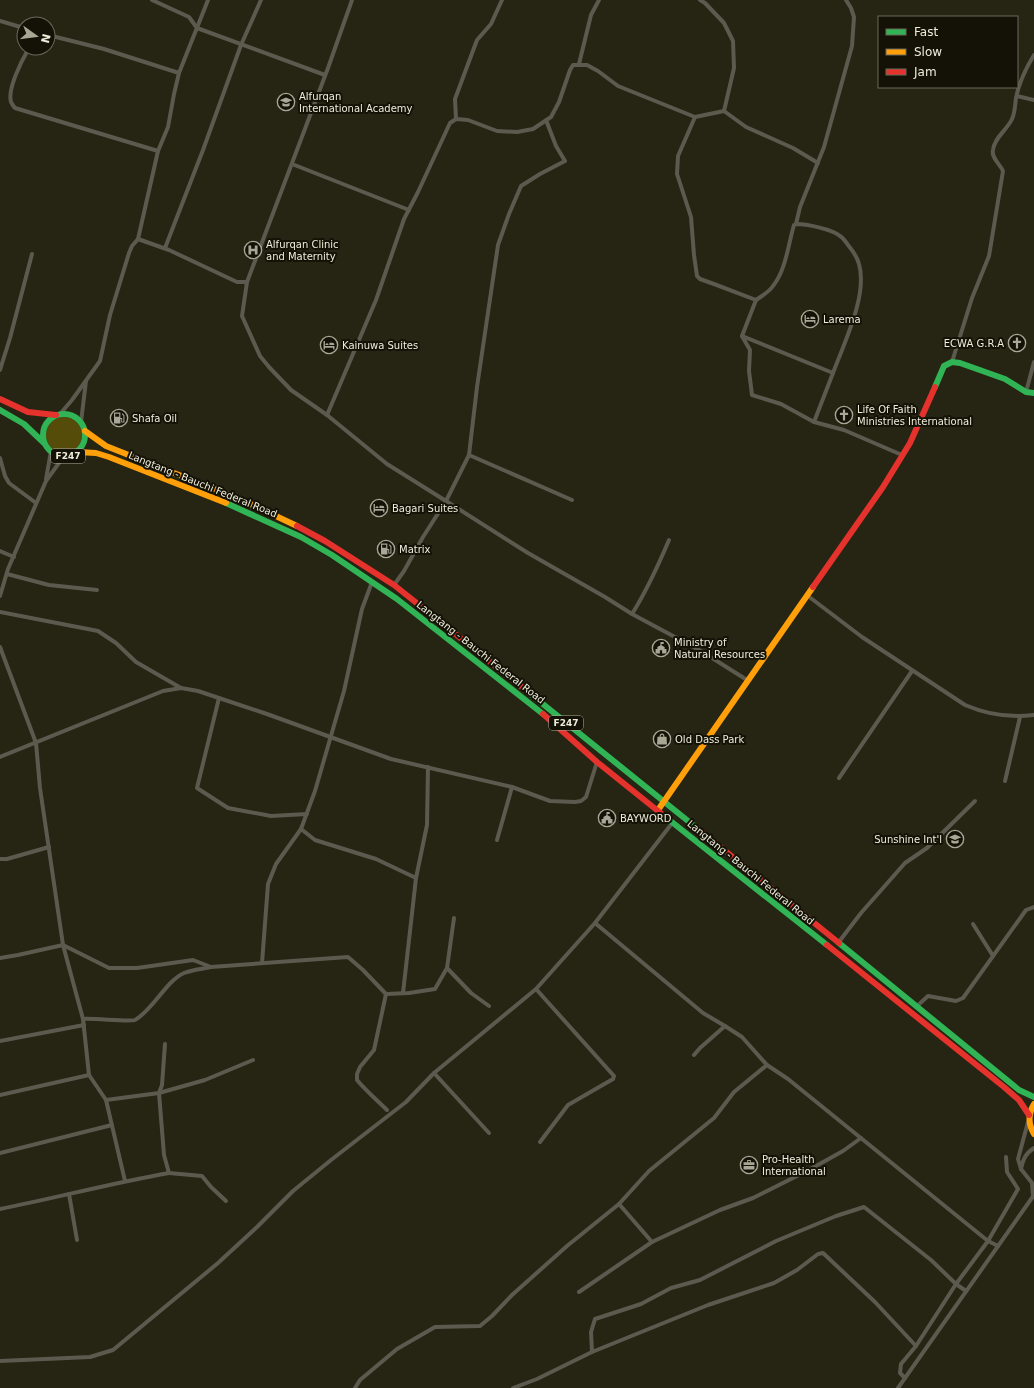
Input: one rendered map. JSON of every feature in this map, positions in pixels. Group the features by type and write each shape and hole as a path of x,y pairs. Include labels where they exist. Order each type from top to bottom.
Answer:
{"main road":[{"path":"658,810 747,680 808,596 883,487 910,443 944,366 952,362 960,362 1005,379 1026,392 1034,393"},
{"path":"0,399 28,412 58,415 65,414 74,416 81,422 85,431"},
{"name":"F247","path":"0,410 24,422 35,432 51,451 59,456 77,452 85,440 85,431"},
{"name":"F247","path":"45,444 44,430 48,421 58,415"},
{"name":"Langtang - Bauchi Federal Road","path":"85,431 106,446 242,500 294,524 325,541 394,585 664,801 1019,1090 1034,1097"},
{"name":"Langtang - Bauchi Federal Road","path":"77,452 96,453 109,457 242,509 301,537 332,555 397,599 539,711 597,762 1009,1091 1019,1100 1029,1117"},
{"path":"1029,1117 1034,1104"},
{"name":"F247","path":"1029,1117 1030,1127 1034,1134"}],"street":[{"path":"152,0 189,17 197,28 325,75"},
{"path":"58,415 100,360 110,315 129,253 132,246 138,239 158,151 168,127 179,73 208,0"},
{"path":"165,248 241,45 261,0"},
{"path":"352,0 342,31 247,282 242,316 260,356 291,390 327,415 387,464 528,552 747,680"},
{"path":"456,119 455,99 477,40 491,24 502,0"},
{"path":"579,64 591,15 599,0"},
{"path":"700,0 706,3 724,23 733,40 734,68 724,111"},
{"path":"742,336 756,300 768,292 774,285 782,269 792,230 796,224 800,208 824,147 852,46 854,17 846,0"},
{"path":"0,21 16,26"},
{"path":"56,37 104,49 179,73"},
{"path":"952,362 972,298 989,256 1003,172 993,156 993,149 995,143 1006,130 1013,116 1017,96 1025,71 1034,55"},
{"path":"25,56 12,84 11,102 14,108 158,151"},
{"path":"327,415 376,300 404,219 450,123 456,119 468,120 498,131 517,132 533,129 551,117 559,102 573,65 579,64 592,68 618,86 695,117 724,111 746,127 793,148 818,163"},
{"path":"1017,96 1034,100"},
{"path":"695,117 678,156 677,174 691,217 697,276 707,282 756,300"},
{"path":"394,585 446,501 470,455 477,387 498,245 509,214 522,186 565,160 556,146 546,120"},
{"path":"292,164 409,210"},
{"path":"796,224 806,224 841,236 855,254 861,274 857,310 814,422"},
{"path":"138,239 165,248 237,282 247,282"},
{"path":"0,370 32,254"},
{"path":"742,336 833,373"},
{"path":"742,336 750,350 749,371 752,395 781,404 814,422 844,430 902,455"},
{"path":"1026,392 1034,362"},
{"path":"81,422 86,380"},
{"path":"46,481 51,451"},
{"path":"470,455 572,500"},
{"path":"0,596 7,574 46,481 64,456"},
{"path":"0,458 5,476 9,483 36,503"},
{"path":"632,614 656,571 669,540"},
{"path":"0,551 14,557"},
{"path":"7,574 49,585 97,590"},
{"path":"262,963 268,884 276,864 302,830 344,691 362,609 372,582"},
{"path":"808,596 862,637 965,705 981,711 1020,717 1034,715"},
{"path":"0,612 98,631 116,643 136,662 181,688 198,691 219,698 391,759 512,787 550,801 575,802 581,801 586,797 597,762"},
{"path":"0,647 36,743 40,788 64,945 83,1019 89,1075 106,1100 125,1181"},
{"path":"839,778 912,671"},
{"path":"0,757 164,691 181,688"},
{"path":"219,698 197,788 228,808 271,816 307,814"},
{"path":"1005,780 1020,717"},
{"path":"403,993 416,878 428,825 428,767"},
{"path":"497,840 512,787"},
{"path":"838,943 861,913 905,863 927,848 975,801"},
{"path":"0,1361 90,1357 113,1350 218,1263 293,1191 406,1102 434,1073 536,989 595,923 673,822"},
{"path":"302,830 315,840 376,860 416,878"},
{"path":"0,859 7,859 49,847"},
{"path":"916,1007 928,996 956,1001 963,998 1026,910 1034,908"},
{"path":"83,1019 104,1018 134,1020 144,1013 183,973 211,967 348,957 386,994 435,989 447,968 454,918"},
{"path":"595,923 703,1013 742,1037 767,1065 788,1079 988,1241 998,1246"},
{"path":"972,924 993,956"},
{"path":"0,958 18,956 64,945 109,968 137,968 193,960 211,967"},
{"path":"447,968 471,993 489,1006"},
{"path":"536,989 614,1076 613,1079 568,1105 540,1142"},
{"path":"386,994 374,1050 360,1067 357,1074 357,1080 364,1089 387,1110"},
{"path":"0,1041 84,1025"},
{"path":"694,1054 725,1026"},
{"path":"165,1044 162,1085 159,1093 164,1155 169,1173"},
{"path":"106,1100 159,1093 205,1080 253,1060"},
{"path":"355,1388 360,1380 396,1349 435,1327 480,1326 567,1246 619,1204 649,1171 714,1118 734,1092 767,1065"},
{"path":"434,1073 489,1133"},
{"path":"0,1095 89,1075"},
{"path":"898,1388 1034,1195 1032,1183 1021,1169 1018,1159 1029,1117"},
{"path":"0,1153 112,1125"},
{"path":"579,1292 652,1242 720,1210 753,1198 843,1151 861,1138"},
{"path":"1021,1169 1023,1160 1034,1148"},
{"path":"905,1378 900,1373 901,1364 916,1346 956,1284 988,1241 1018,1190 1007,1172 1006,1157"},
{"path":"0,1209 125,1181 169,1173 202,1176 210,1187 226,1201"},
{"path":"69,1194 77,1240"},
{"path":"619,1204 652,1242"},
{"path":"592,1352 591,1332 595,1319 641,1304 671,1288 700,1280 776,1241 836,1216 864,1207 931,1260 956,1284 966,1291"},
{"path":"512,1388 538,1379 592,1352 708,1305 774,1283 797,1270 818,1254 823,1253 875,1302 916,1346"}],"shaded area":[{"path":"68,417 77,422 81,428 81,442 77,448 68,453 60,453 51,448 47,442 46,431 51,422 57,418"}],"traffic: fast":[{"path":"935,387 944,366 952,362 960,363 1005,379 1026,392 1034,393"},
{"path":"0,410 24,424 44,443"},
{"path":"60,414 68,414 76,417 82,423 85,435 82,447 76,453 68,456 60,456 52,453 46,447 43,439 43,431 46,423 52,417 60,414"},
{"path":"226,503 301,537 332,555 397,599 543,714"},
{"path":"523,688 698,829"},
{"path":"663,815 827,945"},
{"path":"839,943 1019,1090 1034,1097"}],"traffic: slow":[{"path":"85,431 106,446 242,500 297,526"},
{"path":"77,452 96,453 109,457 226,503"},
{"path":"658,810 813,587"},
{"path":"1034,1104 1030,1119 1034,1134"}],"traffic: jam":[{"path":"813,587 883,487 910,443 935,387"},
{"path":"0,399 28,412 56,415"},
{"path":"297,526 325,541 394,585 523,688"},
{"path":"543,714 597,762 663,815"},
{"path":"698,829 839,943"},
{"path":"827,945 1004,1087 1019,1100 1029,1115"}],"place":[{"name":"Alfurqan International Academy","path":"286,102"},
{"name":"Alfurqan Clinic and Maternity","path":"253,250"},
{"name":"Larema","path":"810,319"},
{"name":"ECWA G.R.A","path":"1017,343"},
{"name":"Kainuwa Suites","path":"329,345"},
{"name":"Life Of Faith Ministries International","path":"844,415"},
{"name":"Shafa Oil","path":"119,418"},
{"name":"Bagari Suites","path":"379,508"},
{"name":"Matrix","path":"386,549"},
{"name":"Ministry of Natural Resources","path":"661,648"},
{"name":"Old Dass Park","path":"662,739"},
{"name":"BAYWORD","path":"607,818"},
{"name":"Sunshine Int'l","path":"955,839"},
{"name":"Pro-Health International","path":"749,1165"}]}
